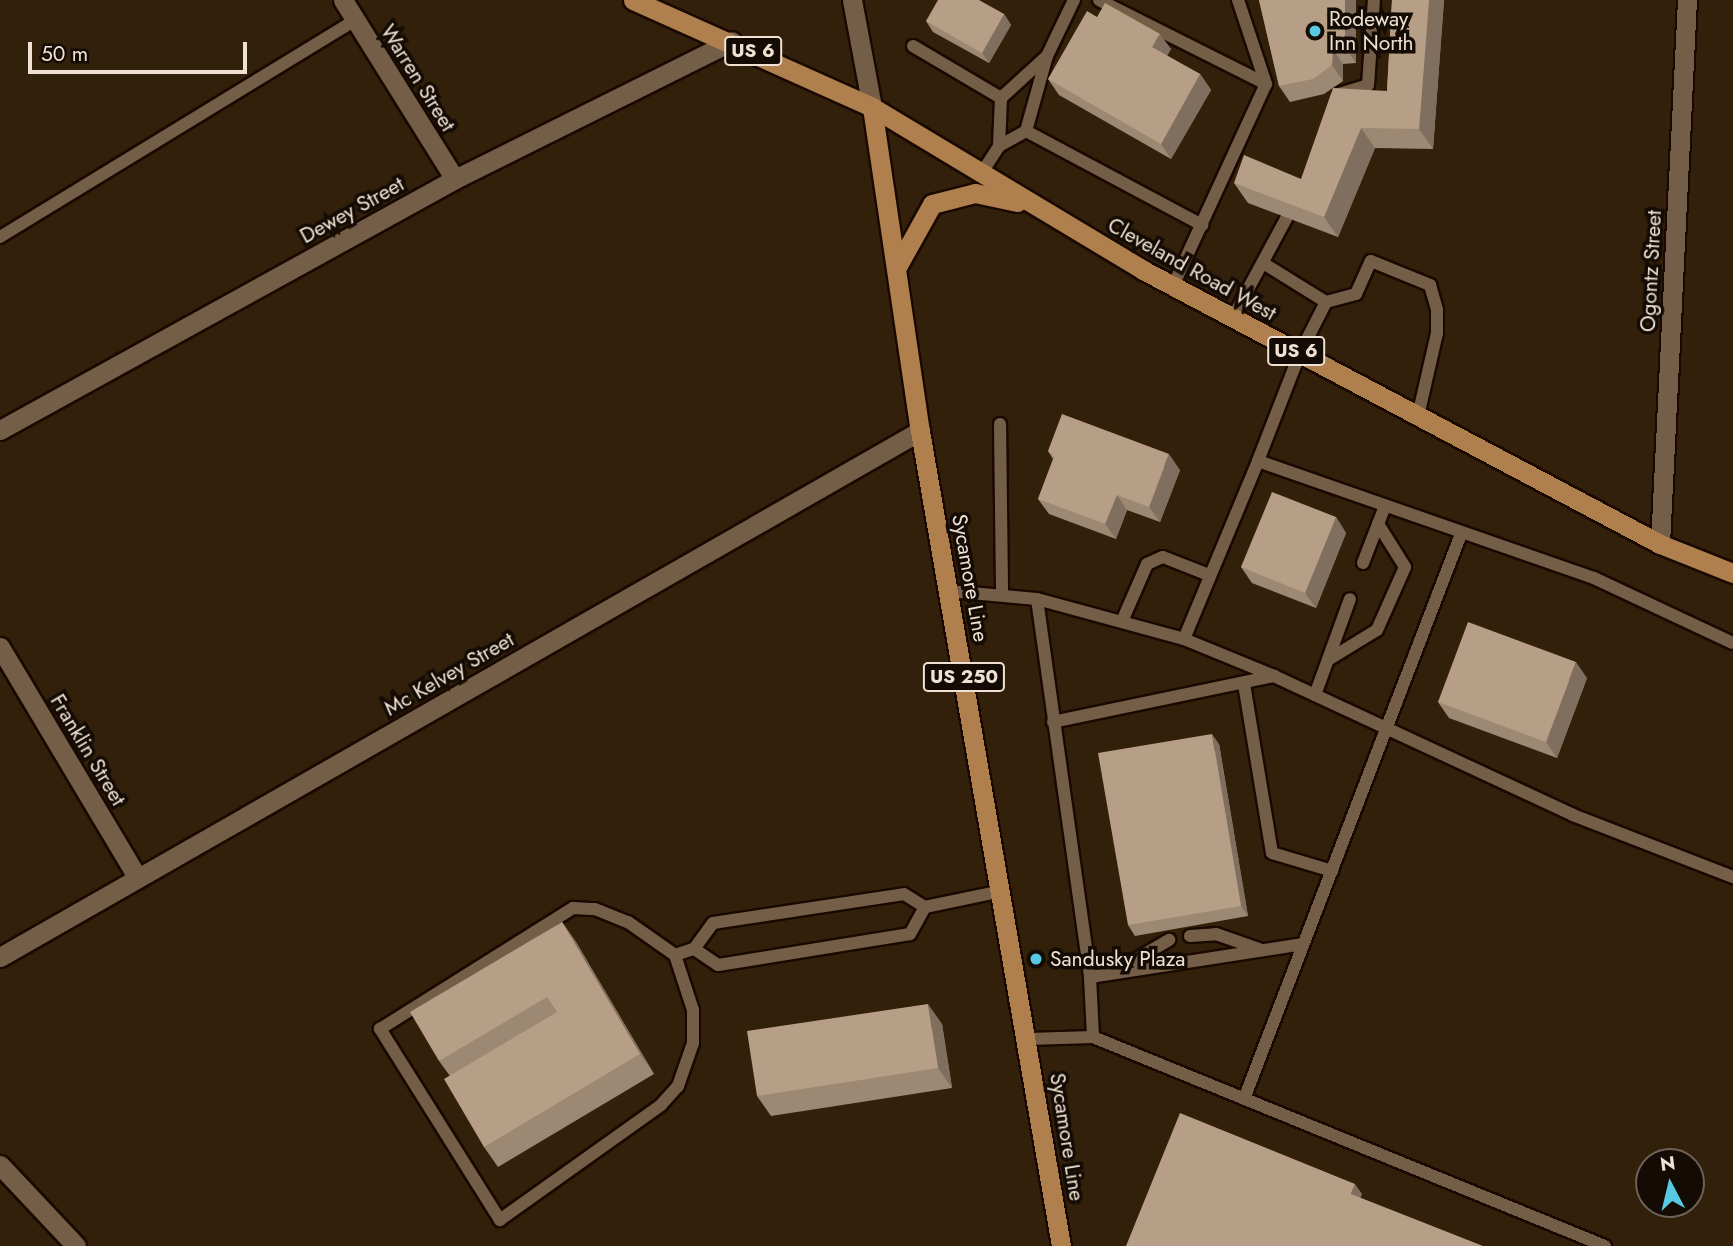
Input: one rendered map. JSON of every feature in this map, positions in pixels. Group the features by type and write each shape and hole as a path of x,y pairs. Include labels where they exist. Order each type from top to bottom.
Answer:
{"main road":[{"name":"Cleveland Road West","path":"633,0 732,41 872,107 1032,205 1173,286 1660,544 1733,573"},
{"name":"Sycamore Line","path":"872,107 920,431 1028,1038 1061,1246"},
{"path":"897,267 932,204 975,193 1032,205"}],"street":[{"name":"Warren Street","path":"343,0 455,179"},
{"name":"Sycamore Line","path":"852,0 872,107"},
{"name":"Ogontz Street","path":"1660,544 1688,0"},
{"name":"Dewey Street","path":"0,430 455,179 732,41"},
{"name":"Mc Kelvey Street","path":"0,957 920,431"},
{"name":"Franklin Street","path":"0,647 137,877"},
{"path":"0,1165 76,1246"}],"lane":[{"path":"981,174 999,146 1026,131 1047,56 1074,0"},
{"path":"1099,0 1266,84"},
{"path":"1173,286 1266,84 1238,0"},
{"path":"1332,107 1337,94 1368,85 1374,0"},
{"path":"0,237 356,20"},
{"path":"913,46 1001,98"},
{"path":"999,146 1001,98 1047,56"},
{"path":"1026,131 1202,225"},
{"path":"1233,317 1287,217"},
{"path":"1263,262 1326,302 1356,294 1371,261 1430,285 1437,310 1437,333 1418,416"},
{"path":"1184,639 1300,353 1326,302"},
{"path":"1000,424 1002,594"},
{"path":"1258,461 1461,534 1594,578 1733,643"},
{"path":"1363,564 1385,506"},
{"path":"1328,660 1377,631 1405,567 1378,524"},
{"path":"1244,1099 1389,729 1461,534"},
{"path":"1123,620 1147,564 1163,557 1209,575"},
{"path":"949,591 1037,599 1123,620 1184,639 1274,676 1573,815 1733,877"},
{"path":"1037,599 1090,977 1093,1037"},
{"path":"1315,695 1350,599"},
{"path":"1053,722 1274,676"},
{"path":"1244,684 1272,853 1332,871"},
{"path":"675,955 694,949 713,923 904,894 925,907 1002,891"},
{"path":"694,949 718,965 910,934 925,907"},
{"path":"573,908 595,909 628,922 675,955 693,1010 693,1043 678,1086 661,1105 500,1220 380,1029 573,908"},
{"path":"1190,936 1216,934 1259,949"},
{"path":"1115,972 1169,940"},
{"path":"1090,977 1303,944"},
{"path":"1028,1038 1093,1037 1605,1246"}],"building":[{"path":"938,0 979,0 1004,14 982,53 926,21"},
{"name":"Rodeway Inn North","path":"1259,0 1345,0 1345,47 1333,49 1332,65 1313,79 1279,86"},
{"path":"1392,0 1429,0 1419,129 1361,128 1324,217 1234,183 1244,155 1301,179 1333,88 1387,91"},
{"path":"1105,3 1160,34 1152,47 1200,74 1161,144 1048,79 1087,11 1097,17"},
{"path":"1062,414 1169,454 1149,507 1117,495 1105,524 1038,499 1054,457 1048,451"},
{"path":"1272,492 1336,517 1305,593 1241,567"},
{"path":"1468,622 1576,662 1546,742 1438,702"},
{"path":"1212,734 1241,906 1128,925 1098,753"},
{"path":"562,922 640,1054 484,1147 444,1079 557,1012 547,997 439,1061 410,1012"},
{"path":"928,1004 938,1068 757,1096 747,1031"},
{"path":"1180,1113 1355,1184 1351,1194 1483,1246 1126,1246"}],"place":[{"name":"Rodeway Inn North","path":"1315,31"},
{"name":"Sandusky Plaza","path":"1036,959"}]}
